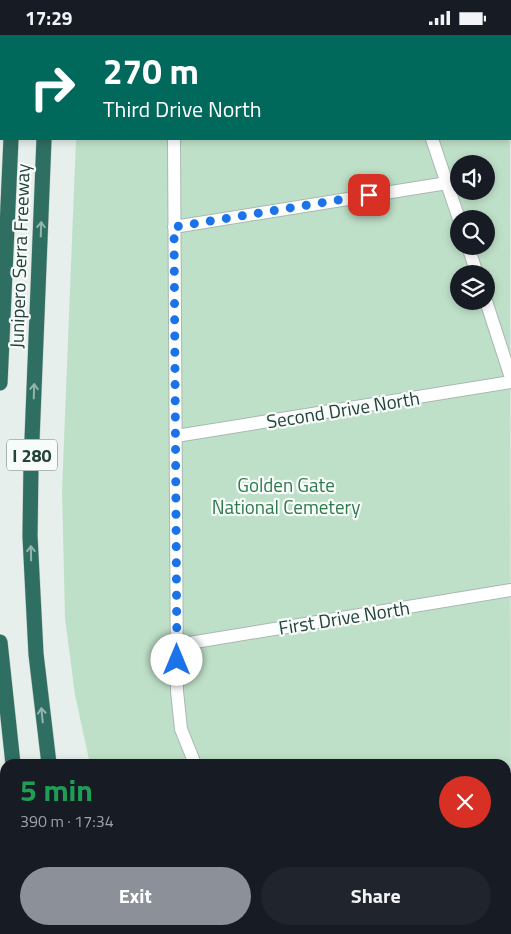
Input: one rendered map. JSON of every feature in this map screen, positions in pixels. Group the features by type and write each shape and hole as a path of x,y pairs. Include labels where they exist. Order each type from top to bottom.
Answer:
{"highway":[{"name":"Junipero Serra Freeway","path":"0,383 11,140"},
{"name":"Junipero Serra Freeway","path":"44,140 30,536 36,654 48,759"},
{"path":"0,642 13,759"}],"street":[{"path":"174,140 178,710 184,738 193,759"},
{"path":"432,140 456,210"},
{"path":"174,227 447,183"},
{"path":"489,310 511,380"},
{"name":"Second Drive North","path":"176,436 511,380"},
{"name":"First Drive North","path":"177,645 511,590"}],"green space":[{"name":"Golden Gate National Cemetery","path":"76,140 510,140 511,759 89,759 75,695 65,618 62,491"}],"route":[{"path":"177,660 174,227 369,195"}]}
